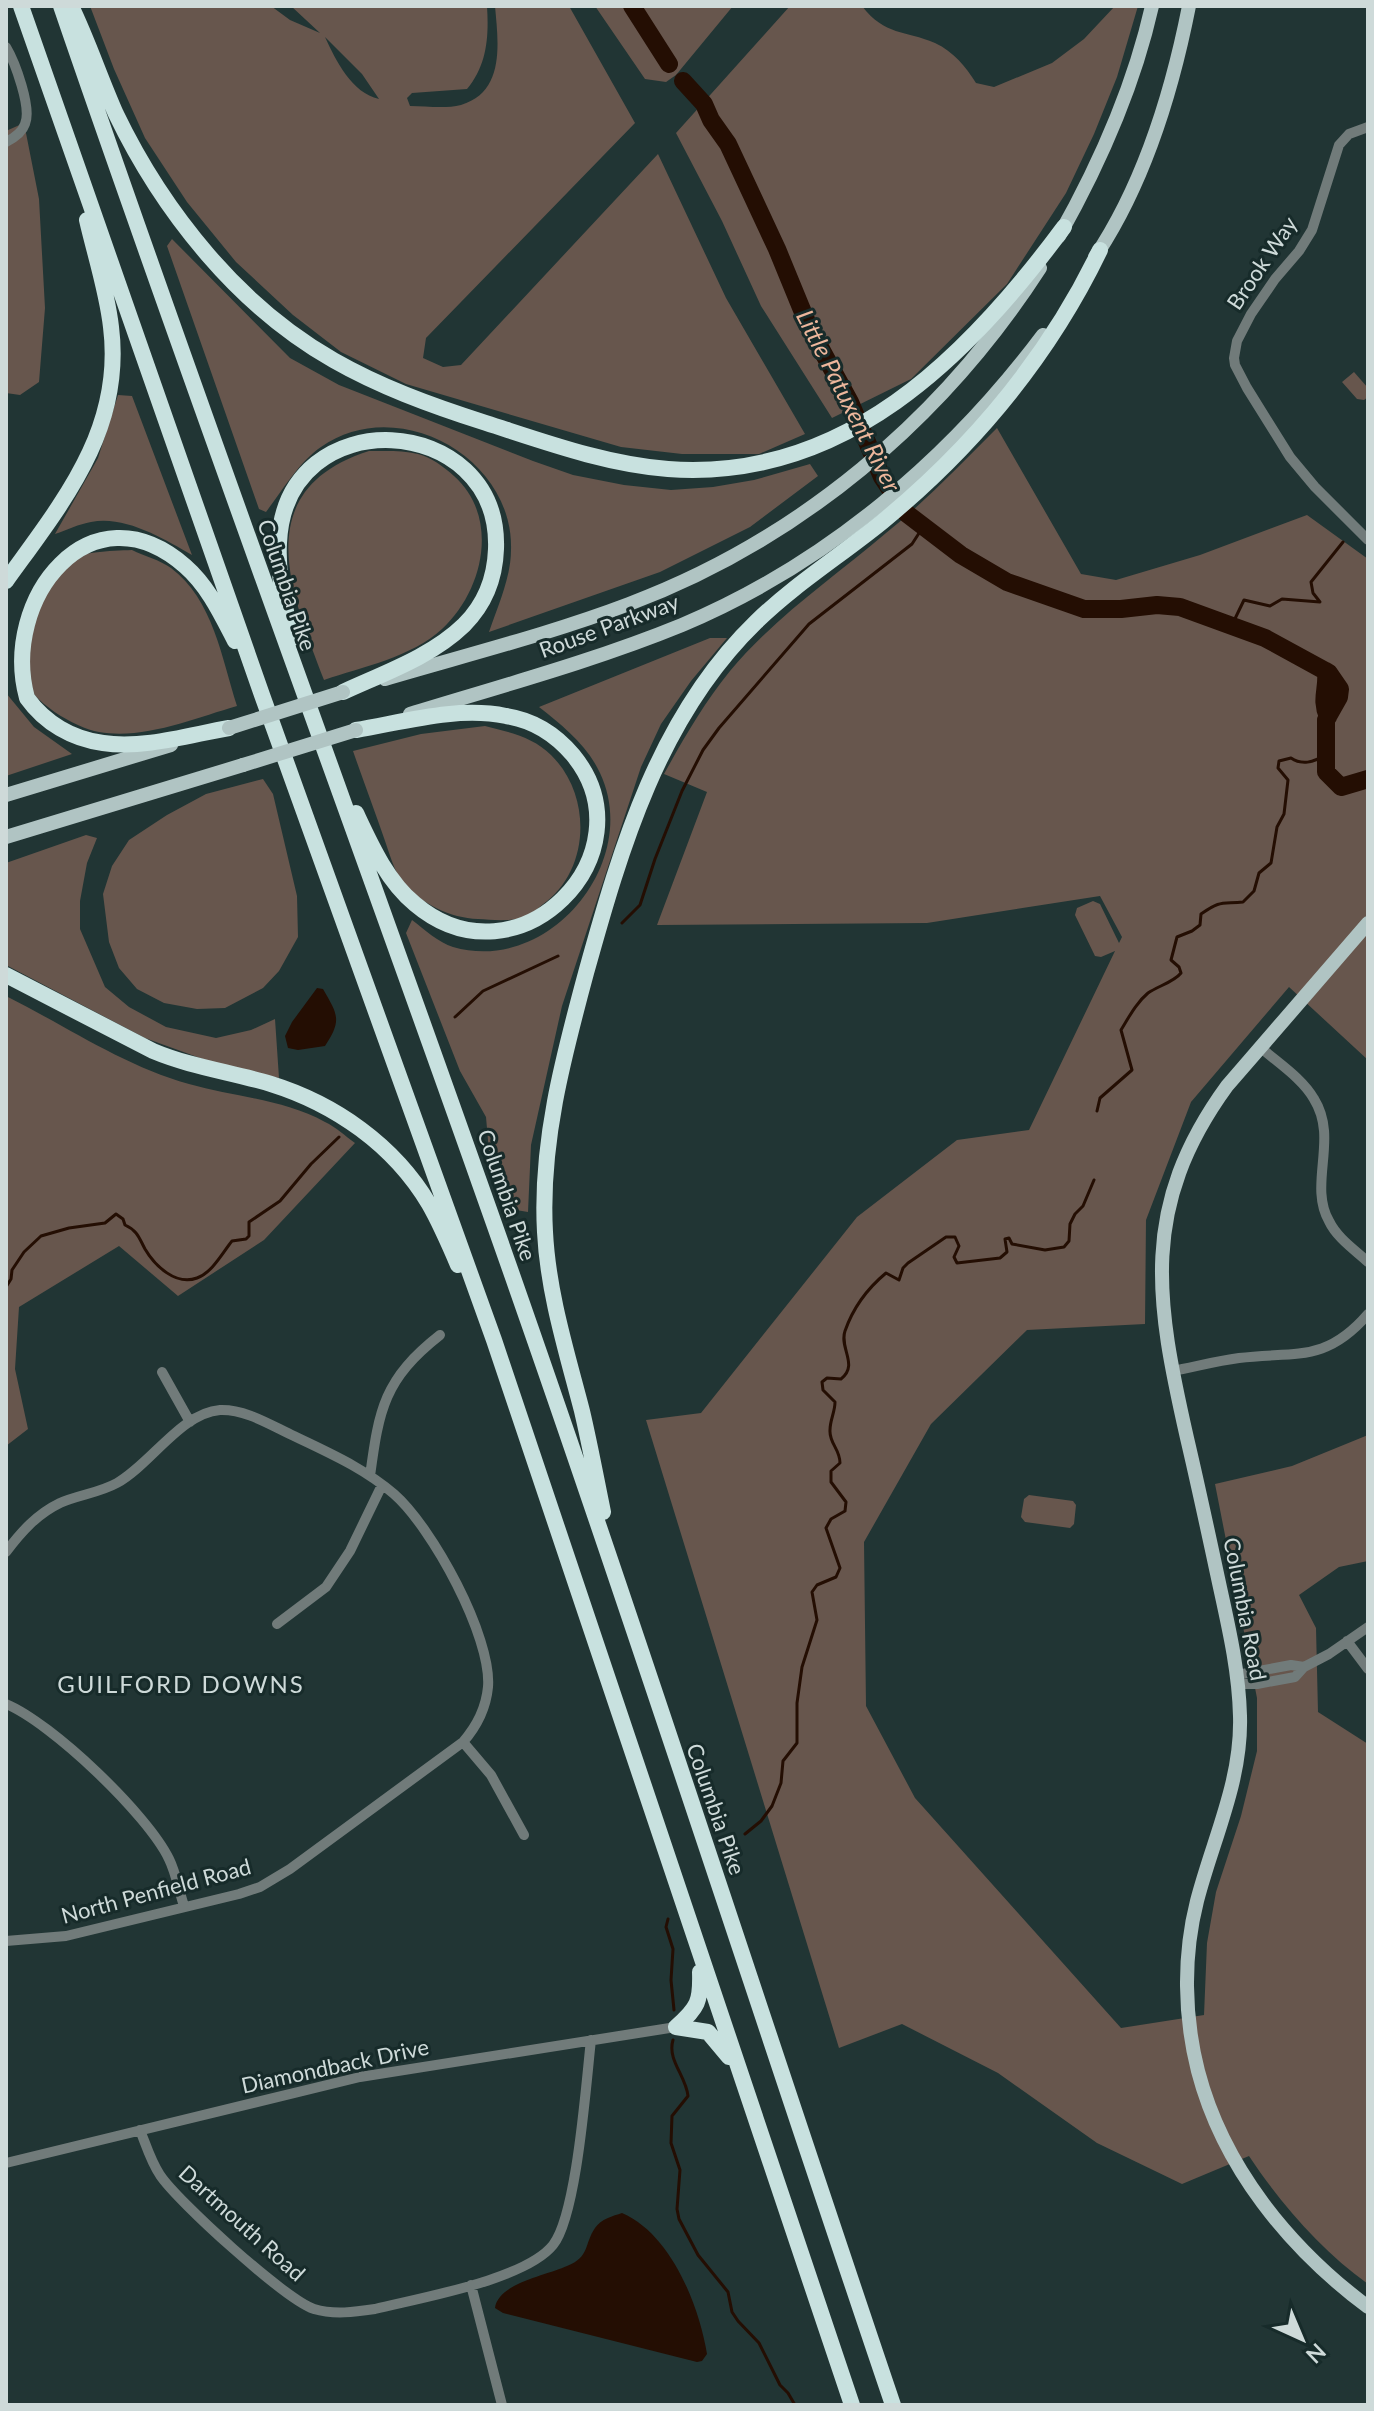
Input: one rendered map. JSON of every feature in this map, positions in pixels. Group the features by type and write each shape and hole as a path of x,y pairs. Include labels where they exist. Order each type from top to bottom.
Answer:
{"highway":[{"path":"21,6 262,695 494,1340 852,2405"},
{"name":"Columbia Pike","path":"61,6 299,684 480,1184 893,2405"},
{"path":"71,6 118,117 174,213 247,296 289,331 325,357 374,382 438,408 565,449 633,465 669,469 729,467 786,456 834,438 883,410 941,367 972,339 1022,283 1064,227"},
{"path":"6,581 65,497 94,448 111,389 111,326 58,110"},
{"path":"616,1580 586,1429 556,1310 544,1232 545,1163 571,1027 633,817 678,722 718,664 756,621 983,425 1023,377 1079,294 1100,250"},
{"path":"299,684 280,580 278,542 286,505 303,477 334,452 375,438 417,442 466,472 486,501 497,540 492,580 478,609 449,637 410,661 343,692"},
{"path":"29,579 54,554 85,540 119,538 152,546 184,565 211,596 262,695"},
{"path":"7,640 11,666 22,692 42,716 69,734 101,743 139,744 229,728"},
{"path":"314,725 370,843 389,874 412,902 438,920 452,926 485,931 517,927 548,913 580,879 594,842 592,795 578,762 545,730 503,715 462,713 356,730"},
{"path":"6,975 153,1051 177,1061 290,1091 328,1108 366,1132 406,1173 429,1205 494,1340"},
{"path":"676,2027 690,2015 699,2001 700,1950"},
{"path":"676,2027 708,2032 740,2072"}],"main road":[{"name":"Rouse Parkway","path":"6,795 600,614 668,588 750,546 851,478 927,411 984,348 1040,269 1064,227 1124,98 1152,6"},
{"path":"922,478 1015,371 1100,250 1128,196 1160,118 1189,6"},
{"name":"Rouse Parkway","path":"6,837 586,660 686,623 873,520"},
{"name":"Columbia Road","path":"1368,923 1209,1111 1188,1151 1167,1212 1162,1240 1161,1297 1172,1371 1237,1679 1240,1715 1237,1764 1228,1804 1196,1903 1190,1948 1187,1989 1197,2066 1216,2123 1256,2194 1291,2237 1368,2307"}],"street":[{"path":"6,47 20,80 27,118 21,131 6,142"},
{"name":"Brook Way","path":"1368,127 1349,134 1339,145 1312,230 1251,314 1237,341 1234,358 1242,380 1290,457 1368,540"},
{"path":"1260,1047 1302,1083 1316,1101 1324,1127 1321,1188 1324,1211 1335,1231 1368,1262"},
{"path":"1172,1371 1241,1358 1291,1356 1315,1351 1348,1334 1368,1314"},
{"path":"370,1476 378,1418 387,1394 404,1369 440,1335"},
{"path":"162,1372 190,1422"},
{"path":"6,1552 27,1526 42,1514 128,1476 190,1422 211,1412 236,1411 339,1457 370,1476 409,1509 453,1575 487,1673 486,1696 479,1721 463,1742 491,1775 524,1835"},
{"path":"277,1624 326,1587 350,1551 382,1485"},
{"path":"1237,1679 1257,1684 1295,1677 1304,1667 1368,1627"},
{"path":"1347,1641 1368,1669"},
{"path":"6,1704 51,1731 140,1817 171,1861 184,1906"},
{"name":"North Penfield Road","path":"6,1941 66,1936 239,1894 273,1879 463,1742"},
{"name":"Diamondback Drive","path":"6,2163 360,2077 676,2027"},
{"name":"Dartmouth Road","path":"140,2130 152,2162 175,2193 273,2283 313,2309 356,2312 471,2285 511,2272 534,2261 552,2246 565,2219 581,2132 591,2040"},
{"path":"471,2285 502,2405"}],"shaded area":[{"path":"90,6 271,6 290,20 320,33 291,6 487,6 488,29 483,60 467,89 412,93 407,98 410,106 455,106 476,98 486,89 492,77 497,49 495,6 569,6 635,123 426,338 423,358 443,367 461,365 658,154 726,298 805,434 759,454 682,454 621,447 406,384 341,352 293,315 236,262 187,202 145,138","holes":["325,37 362,74 379,99 369,96 353,83"]},
{"path":"595,6 733,6 676,75 666,82 645,79"},
{"path":"790,6 862,6 879,23 942,47 958,60 976,83 994,87 1052,63 1084,39 1115,6 1138,6 1117,77 1094,134 1066,193 1007,284 911,379 832,418 761,306 722,221 676,133"},
{"path":"24,123 39,199 45,308 39,382 20,395 6,393 6,131"},
{"path":"172,239 290,358 339,385 533,461 573,475 671,490 754,480 810,464 818,476 750,527 660,572 489,632 509,571 511,550 507,517 493,487 472,462 446,443 415,431 383,427 351,432 313,453 266,512 259,509 167,246"},
{"path":"1354,372 1368,388 1368,397 1364,400 1357,399 1342,382"},
{"path":"118,395 132,396 192,555 144,530 117,522 91,522 55,534 98,458"},
{"path":"997,428 1081,574 1116,580 1200,555 1307,515 1368,559 1368,1060 1289,987 1191,1102 1146,1220 1145,1324 1027,1330 931,1424 864,1542 866,1706 915,1798 1121,2028 1204,2015 1207,1943 1216,1892 1241,1816 1257,1751 1257,1698 1215,1484 1292,1466 1368,1435 1368,1561 1339,1567 1299,1595 1316,1628 1318,1712 1368,1744 1368,2284 1334,2257 1303,2225 1249,2156 1182,2184 1097,2143 998,2073 902,2024 839,2048 646,1420 701,1413 857,1217 957,1140 1029,1130 1115,951 1101,957 1095,956 1075,915 1077,908 1093,901 1100,904 1119,943 1122,937 1100,896 927,923 657,925 707,792 664,774 712,696 747,651 766,633 915,508"},
{"path":"369,451 418,454 428,457 454,476 468,493 477,512 481,553 468,594 456,613 430,639 402,654 324,680 300,613 292,580 288,548 292,518 306,491 331,468"},
{"path":"132,550 171,568 197,596 221,650 237,706 187,722 116,734 78,725 44,704 27,685 23,676 26,612 42,585 57,567 76,556"},
{"path":"710,638 727,638 661,724 641,767 562,1006 531,1145 528,1212 510,1209 491,1175 486,1117 460,1071 406,933 412,920 448,945 489,951 522,944 553,928 578,904 597,875 608,842 610,807 600,773 588,754 539,707"},
{"path":"6,693 34,727 72,754 6,776"},
{"path":"485,726 529,739 551,755 565,772 579,812 577,854 570,873 558,891 542,905 529,915 516,919 468,918 447,913 419,897 403,883 392,861 353,751 421,734"},
{"path":"263,779 273,794 297,896 298,937 279,971 263,988 225,1008 197,1009 164,1003 137,989 119,968 109,942 103,894 112,866 129,840 167,815 206,794"},
{"path":"86,835 97,838 87,863 80,901 80,929 105,987 129,1007 166,1027 216,1038 251,1030 275,1019 279,1078 211,1062 145,1038 6,965 6,863"},
{"path":"317,988 323,989 335,1012 334,1030 325,1046 298,1050 288,1048 285,1036"},
{"path":"6,996 141,1067 189,1084 309,1114 355,1143 264,1240 178,1296 119,1246 19,1307 15,1369 28,1429 6,1446"},
{"path":"1029,1495 1073,1501 1076,1505 1074,1524 1070,1528 1025,1522 1021,1517 1024,1499"},
{"path":"622,2213 655,2237 680,2273 690,2293 703,2335 707,2354 702,2361 503,2313 495,2308 498,2299 514,2286 580,2259 598,2225"}],"waterway":[{"name":"Little Patuxent River","path":"632,6 669,64"},
{"name":"Little Patuxent River","path":"683,81 704,104 728,144 809,327 850,402 882,477 906,513 961,555 1007,582 1084,609 1157,605 1180,607 1265,638 1329,673 1340,689 1326,720 1326,772 1341,787 1368,779"},
{"path":"622,923 640,905 682,791 703,750 719,728 809,624 912,544 923,527"},
{"path":"1231,627 1244,600 1270,606 1282,599 1320,602 1313,593 1311,582 1343,542"},
{"path":"1326,671 1325,704 1328,717"},
{"path":"1097,1111 1100,1098 1132,1070 1121,1030 1130,1015 1148,993 1181,973 1171,960 1177,937 1200,925 1201,914 1213,906 1243,902 1254,891 1259,873 1271,863 1277,827 1284,814 1288,780 1278,768 1279,761 1291,758 1308,762 1324,755"},
{"path":"455,1017 483,991 558,956"},
{"path":"6,1287 12,1270 24,1252 41,1236 105,1223 116,1214 135,1232 160,1268 181,1279 197,1278 212,1267 232,1241 246,1239 249,1236 249,1222 280,1201 339,1137"},
{"path":"745,1834 761,1821 772,1806 781,1783 783,1761 797,1743 797,1703 802,1667 817,1620 812,1592 817,1585 836,1577 840,1568 826,1528 831,1519 845,1511 846,1502 831,1482 831,1471 840,1463 830,1435 835,1402 823,1390 822,1382 827,1378 841,1379 846,1374 849,1362 844,1337 852,1314 867,1292 886,1273 899,1280 908,1263 946,1237 955,1237 959,1246 954,1257 957,1263 1000,1258 1007,1252 1005,1239 1009,1238 1012,1244 1045,1250 1064,1247 1069,1241 1070,1224 1083,1206 1094,1180"},
{"path":"668,1919 666,1927 673,1949 671,1980 674,2010"},
{"path":"673,2040 673,2054 688,2096 672,2116 671,2143 680,2170 679,2219 698,2255 728,2292 732,2312 759,2343 780,2385 795,2405"}],"district":[{"name":"GUILFORD DOWNS","path":"181,1685"}]}
